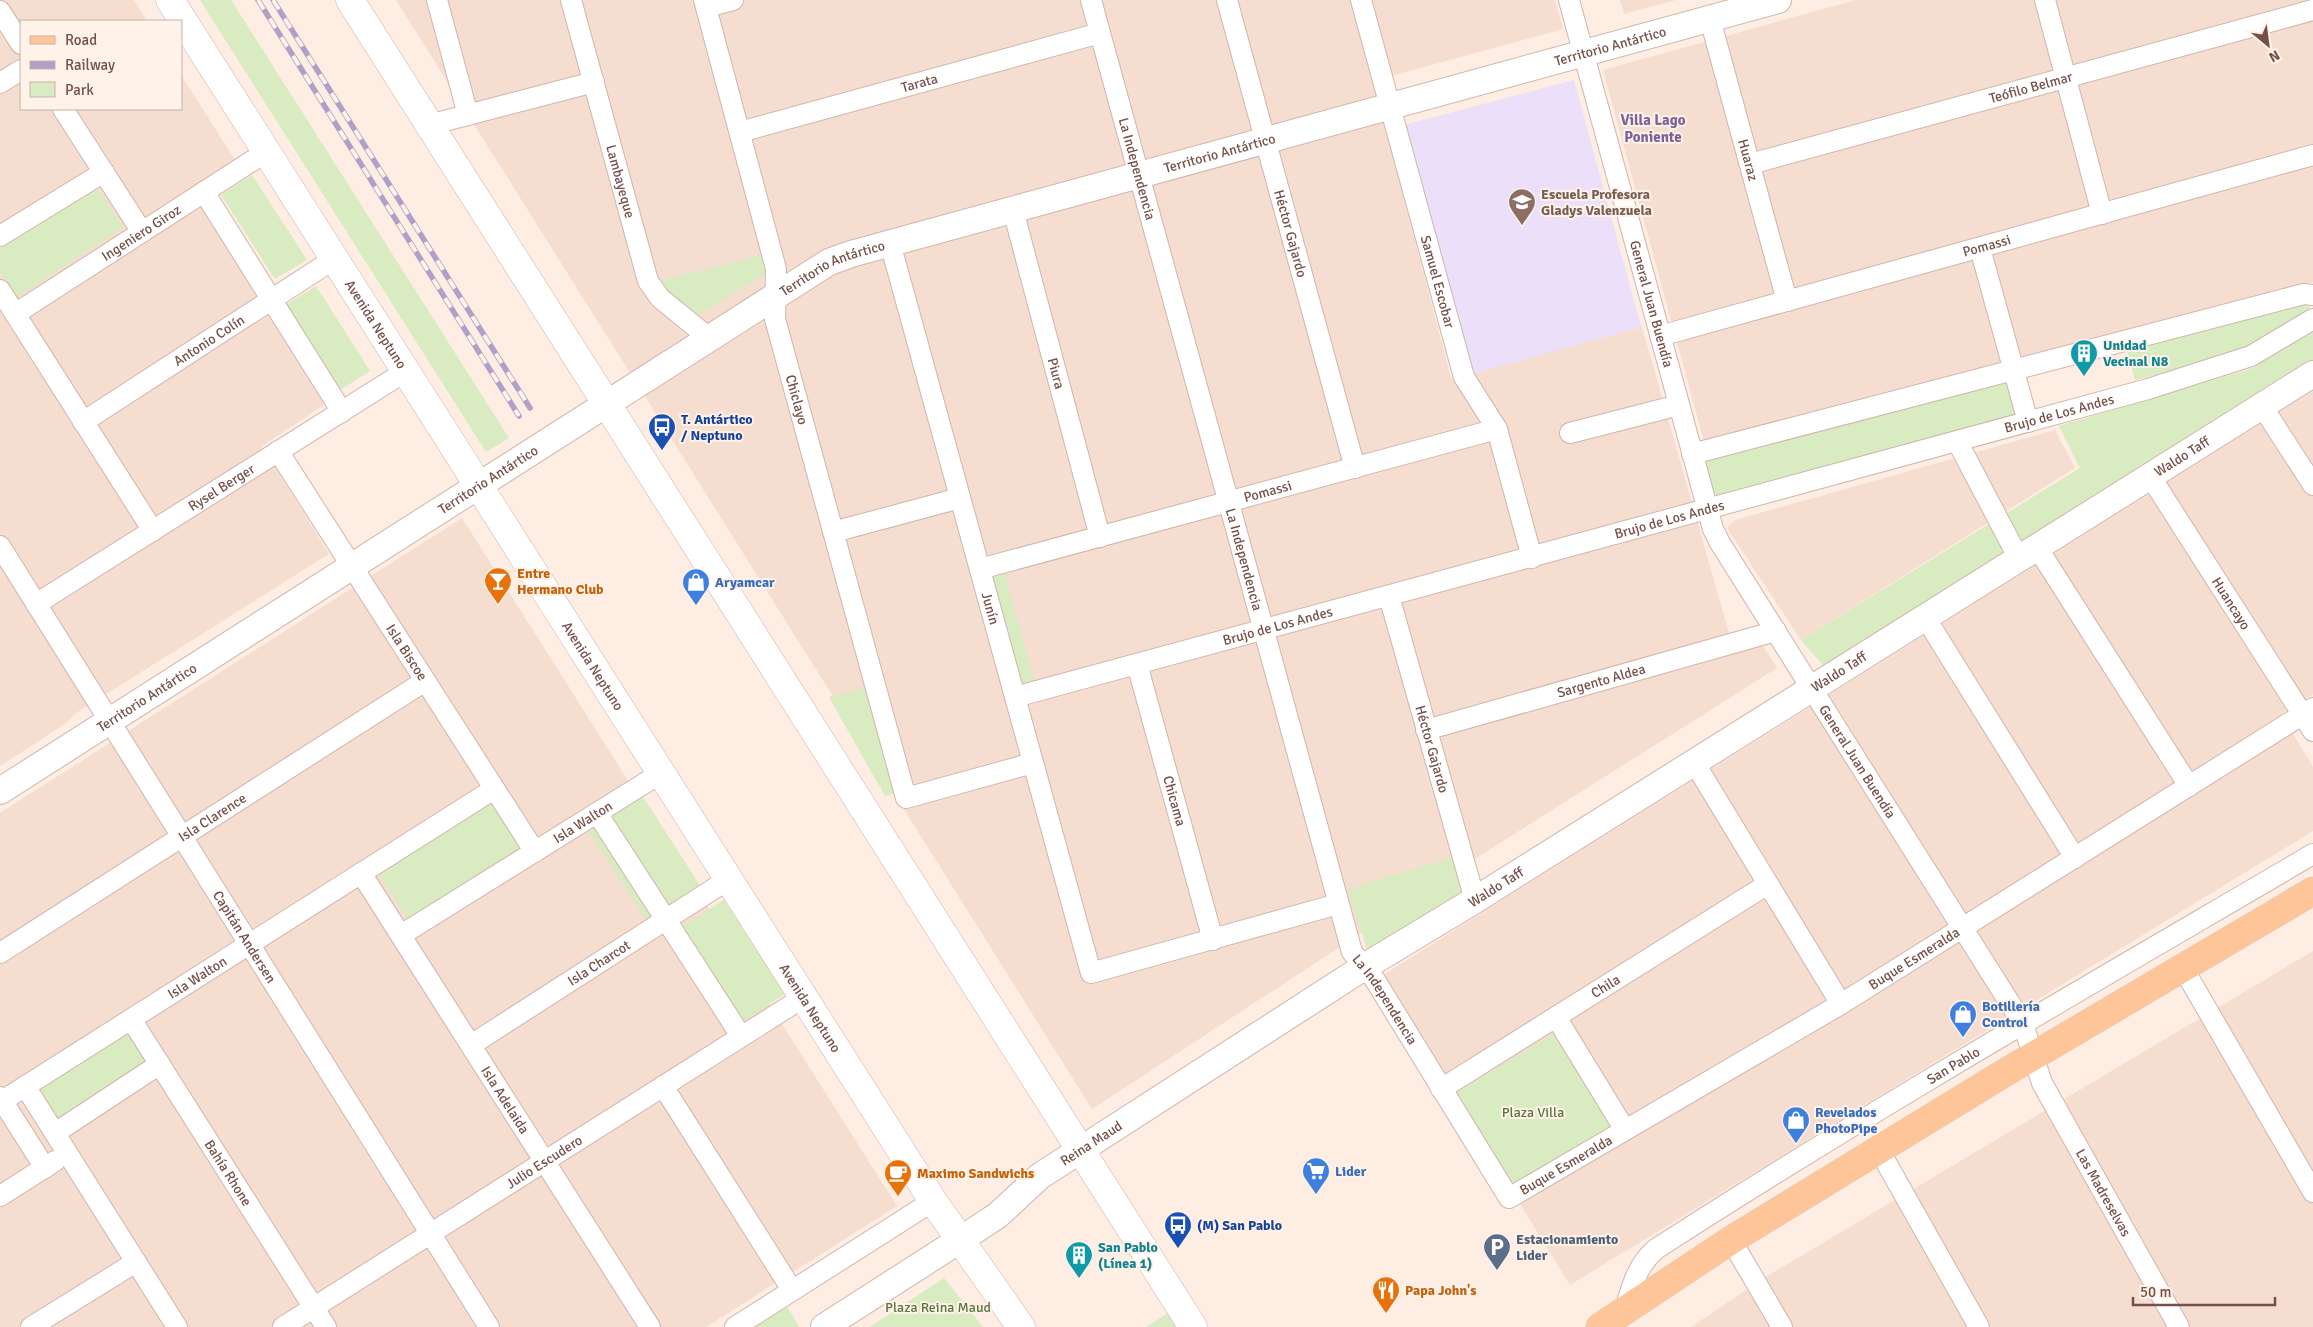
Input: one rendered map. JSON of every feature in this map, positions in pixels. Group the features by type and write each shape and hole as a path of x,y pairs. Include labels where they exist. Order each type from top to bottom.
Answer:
{"main road":[{"name":"Avenida Neptuno","path":"170,0 933,1201 1021,1327"},
{"path":"350,0 1193,1327"},
{"path":"1600,1327 1731,1240 2034,1055 2313,892"}],"street":[{"path":"437,0 468,114"},
{"name":"Lambayeque","path":"571,0 648,281 660,298 709,338"},
{"path":"705,4 733,0"},
{"name":"La Independencia","path":"1091,0 1352,952 1375,980 1508,1198"},
{"name":"Héctor Gajardo","path":"1228,0 1355,468"},
{"name":"Samuel Escobar","path":"1361,0 1464,377 1497,429 1532,558"},
{"name":"General Juan Buendía","path":"1569,0 1692,454 1708,511 1720,543 2023,1024 2034,1055"},
{"name":"Territorio Antártico","path":"0,791 776,294 829,262 890,243 1710,19 1743,5 1778,0"},
{"path":"2044,0 2102,214"},
{"name":"Chiclayo","path":"705,4 776,269 775,319 906,798 1033,763"},
{"name":"Teófilo Belmar","path":"1750,164 2313,10"},
{"path":"0,11 20,42"},
{"name":"Huaraz","path":"1710,19 1787,301"},
{"name":"Tarata","path":"740,132 1100,33"},
{"path":"0,83 20,71"},
{"path":"429,125 594,82"},
{"path":"64,110 142,232"},
{"name":"Ingeniero Giroz","path":"15,314 266,152"},
{"name":"Pomassi","path":"1660,336 2313,155"},
{"path":"0,236 104,172"},
{"path":"204,192 342,412"},
{"name":"Piura","path":"1013,210 1100,537"},
{"name":"Junín","path":"890,243 1091,973 1212,940"},
{"path":"1980,248 2028,422"},
{"name":"Antonio Colín","path":"83,422 334,259"},
{"path":"0,290 153,531"},
{"path":"1692,454 2304,294 2313,295"},
{"name":"Brujo de Los Andes","path":"1015,697 1708,511 2235,363 2264,350 2313,319"},
{"name":"Rysel Berger","path":"36,604 406,371"},
{"name":"Waldo Taff","path":"1364,967 1475,900 2313,374"},
{"path":"1570,433 1679,405"},
{"path":"2262,406 2313,485"},
{"name":"Pomassi","path":"980,570 1497,429"},
{"path":"1957,442 2028,553 2189,786"},
{"name":"Isla Biscoe","path":"278,451 535,852"},
{"name":"Huancayo","path":"2150,476 2310,718"},
{"path":"833,532 960,498"},
{"name":"Capitán Andersen","path":"0,546 489,1327"},
{"name":"Héctor Gajardo","path":"1389,596 1475,900"},
{"path":"1925,617 2075,858"},
{"name":"Sargento Aldea","path":"1426,730 1776,631"},
{"name":"Chicama","path":"1137,664 1212,940"},
{"name":"Isla Clarence","path":"0,953 425,681"},
{"name":"Buque Esmeralda","path":"1508,1198 1841,1004 2189,786 2310,718"},
{"path":"1694,762 1841,1004"},
{"name":"Isla Walton","path":"401,935 661,773"},
{"name":"Isla Walton","path":"1,1099 25,1086 494,789"},
{"path":"597,813 741,1036"},
{"name":"San Pablo","path":"1625,1309 1636,1273 1647,1257 1656,1250 1842,1133 2023,1024 2313,854"},
{"name":"Isla Adelaida","path":"361,873 650,1327"},
{"name":"Isla Charcot","path":"471,1045 728,879"},
{"name":"Chila","path":"1441,1089 1768,884"},
{"path":"1212,940 1338,904"},
{"name":"Reina Maud","path":"824,1327 962,1240 998,1215 1040,1176 1364,967"},
{"path":"2182,968 2313,1192"},
{"name":"Julio Escudero","path":"283,1327 804,997"},
{"path":"1556,1017 1625,1130"},
{"name":"Bahía Rhone","path":"131,1019 326,1327"},
{"name":"Las Madreselvas","path":"2034,1055 2042,1083 2179,1327"},
{"path":"55,1133 160,1064"},
{"path":"25,1086 177,1327"},
{"path":"664,1086 792,1290"},
{"path":"1,1099 45,1168"},
{"path":"1879,1150 1979,1327"},
{"path":"0,1196 68,1153"},
{"path":"735,1327 933,1201"},
{"path":"1731,1240 1782,1327"},
{"path":"32,1327 136,1262"}],"shaded area":[{"path":"0,0 134,0 146,20 20,20 20,110 182,110 182,77 237,163 192,191 325,400 324,405 262,446 329,554 76,713 65,724 0,766"},
{"path":"396,0 1555,0 1563,29 1373,81 1451,378 1642,327 1733,647 1761,643 1777,668 1473,860 1092,1109"},
{"path":"1620,0 1676,0 1624,14"},
{"path":"1856,0 2313,0 2313,282 2157,327 1706,449 1603,70"},
{"name":"Escuela Profesora Gladys Valenzuela","path":"1574,80 1641,327 1473,374 1404,125"},
{"path":"2313,391 2313,694 2281,714 2313,767 2313,831 1570,1285 1380,977"},
{"path":"2055,430 2075,468 1801,640 1727,528 1735,520"},
{"path":"462,518 897,1206 706,1327 0,1327 0,813"},
{"path":"2313,951 2313,1327 1691,1327 1764,1278"}],"green space":[{"path":"200,0 231,0 509,438 486,452"},
{"path":"252,175 307,260 275,279 221,195"},
{"path":"95,185 123,227 17,297 0,272 0,248"},
{"path":"761,255 766,273 696,316 662,287 659,281"},
{"path":"316,286 370,371 339,391 284,306"},
{"path":"2303,301 2311,309 2242,352 2135,380 2127,350"},
{"path":"2313,330 2313,366 1826,669 1801,640 2080,468 2059,426 2253,368"},
{"path":"2011,375 2020,415 1714,501 1703,458"},
{"path":"1005,574 1034,680 1016,685 987,579"},
{"path":"868,687 895,793 885,796 829,697"},
{"path":"640,792 701,887 647,922 586,827"},
{"path":"494,799 523,850 409,921 379,874"},
{"path":"1457,856 1468,892 1368,953 1348,889"},
{"path":"724,900 785,994 731,1029 670,934"},
{"path":"125,1031 146,1063 59,1119 39,1087"},
{"name":"Plaza Villa","path":"1553,1034 1615,1129 1512,1188 1455,1094"},
{"name":"Plaza Reina Maud","path":"944,1278 983,1327 870,1327"},
{"path":"783,1300 799,1327 742,1327"},
{"path":"1168,1313 1177,1327 1146,1327"}],"railway":[{"path":"258,0 519,416"},
{"path":"273,0 530,408"}],"place":[{"name":"Escuela Profesora Gladys Valenzuela","path":"1522,226"},
{"name":"Unidad Vecinal N8","path":"2084,377"},
{"name":"T. Antártico / Neptuno","path":"662,451"},
{"name":"Entre Hermano Club","path":"498,605"},
{"name":"Aryamcar","path":"696,606"},
{"name":"Botillería Control","path":"1963,1038"},
{"name":"Revelados PhotoPipe","path":"1796,1144"},
{"name":"Lider","path":"1316,1195"},
{"name":"Maximo Sandwichs","path":"898,1197"},
{"name":"(M) San Pablo","path":"1178,1249"},
{"name":"Estacionamiento Lider","path":"1497,1271"},
{"name":"San Pablo (Línea 1)","path":"1079,1279"},
{"name":"Papa John's","path":"1386,1314"}],"district":[{"name":"Villa Lago Poniente","path":"1653,128"}]}
